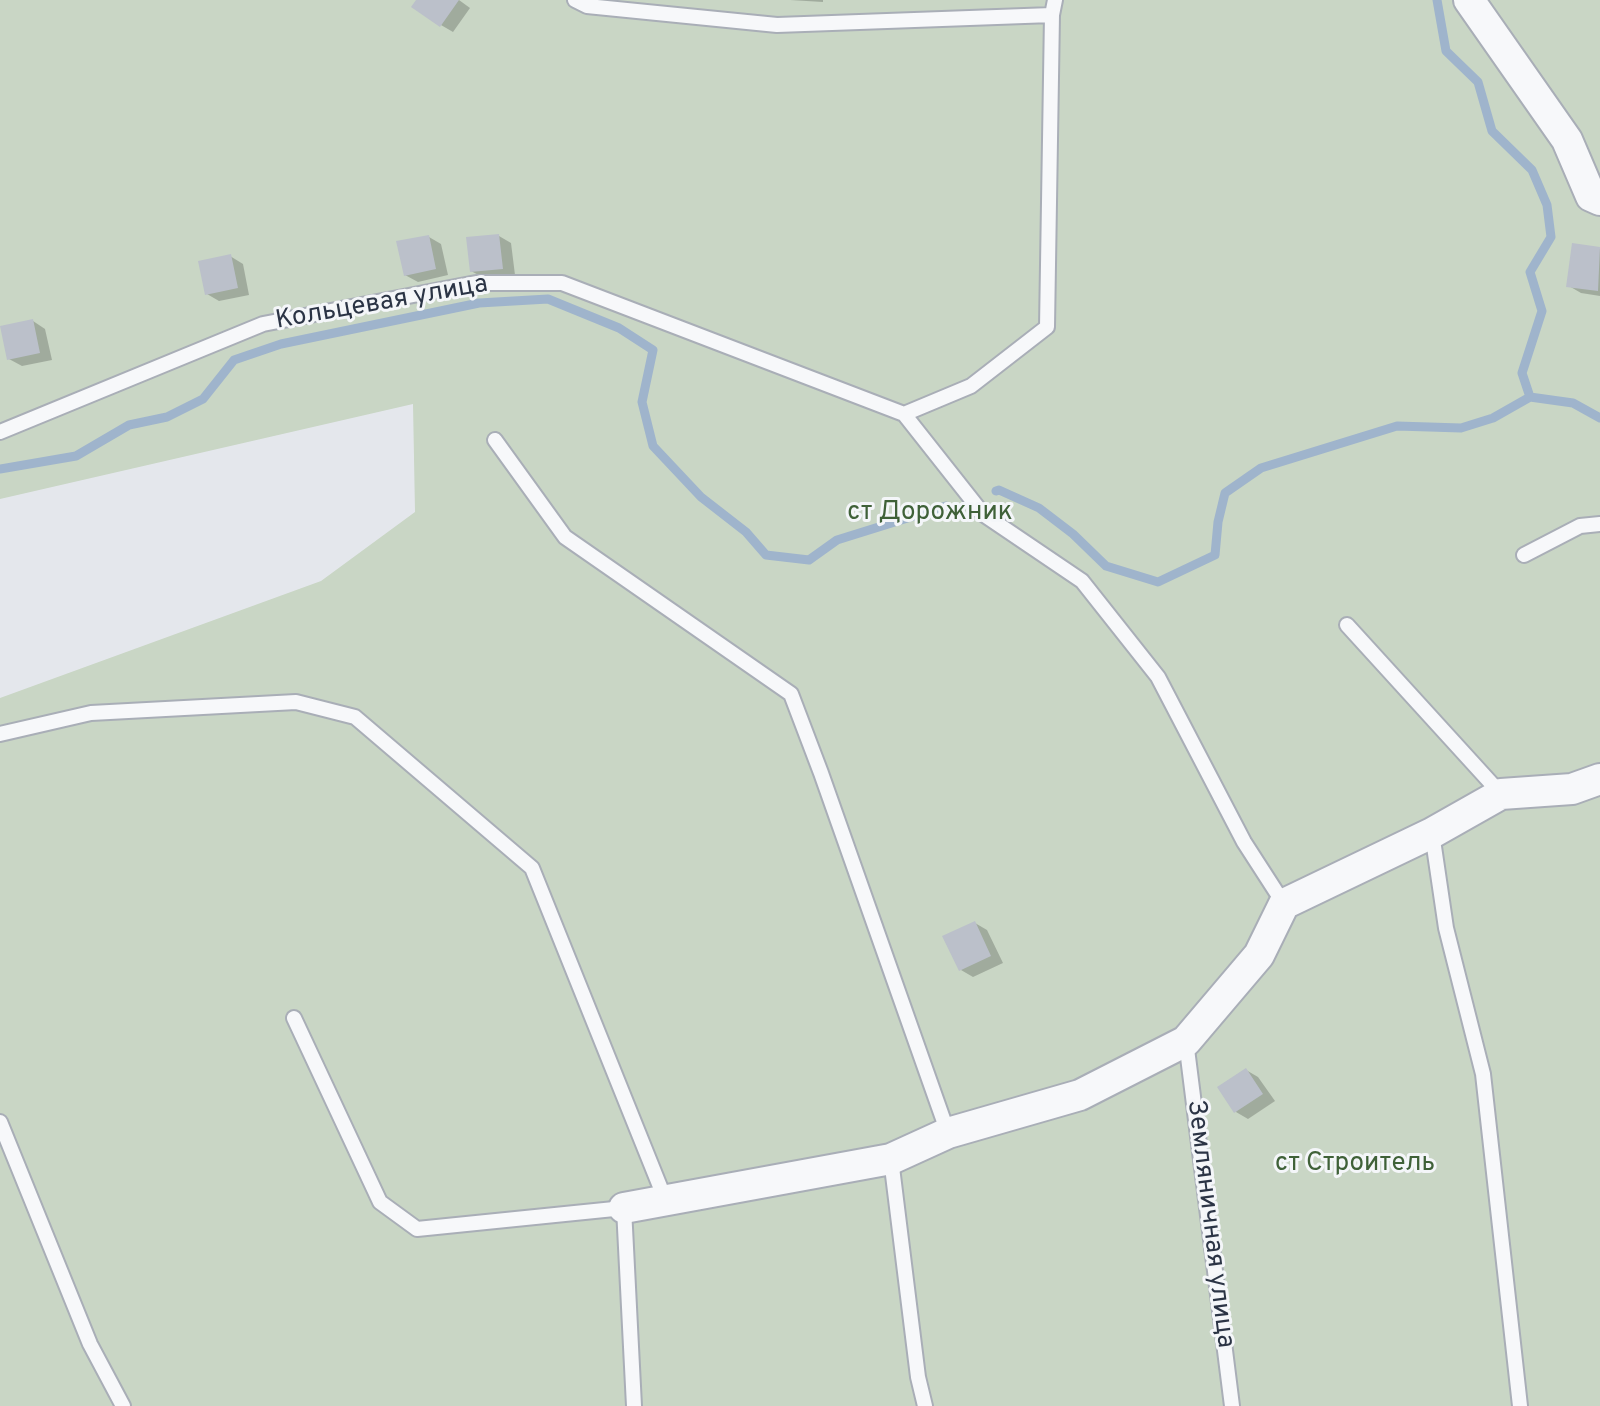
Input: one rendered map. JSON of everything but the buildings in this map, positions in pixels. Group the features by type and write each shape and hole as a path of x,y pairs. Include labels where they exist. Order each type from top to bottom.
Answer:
{"street":[{"path":"1469,0 1567,140 1591,196 1600,200"},
{"path":"624,1208 891,1159 948,1133 1080,1095 1186,1041 1259,955 1284,904 1432,833 1501,794 1572,789 1600,779"}],"lane":[{"path":"583,2 777,25 1054,8 1047,327 971,386 904,414 983,514 1082,581 1158,677 1244,842 1284,904"},
{"name":"Кольцевая улица","path":"0,432 263,324 476,283 562,283 904,414"},
{"path":"495,440 565,537 791,694 948,1133"},
{"path":"1524,555 1580,526 1600,524"},
{"path":"1347,625 1501,794"},
{"path":"0,734 91,713 296,702 355,717 532,868 665,1199"},
{"path":"1432,833 1446,928 1483,1074 1520,1406"},
{"path":"294,1018 380,1202 417,1229 624,1208 634,1406"},
{"name":"Земляничная улица","path":"1186,1041 1232,1406"},
{"path":"0,1122 90,1344 123,1406"},
{"path":"891,1159 918,1377 925,1406"}],"green space":[{"name":"ст Дорожник","path":"0,0 1600,0 1600,1406 0,1406 0,698 321,581 415,512 413,404 0,499"}],"waterway":[{"path":"1437,0 1446,51 1478,82 1492,131 1532,170 1547,205 1551,237 1530,272 1542,311 1522,373 1530,397 1573,403 1600,418"},
{"path":"0,469 76,456 129,425 167,417 203,399 234,360 281,344 479,303 548,299 619,328 653,350 642,402 653,446 701,497 746,532 766,555 809,560 837,540 946,506"},
{"path":"996,491 1039,508 1073,534 1106,566 1158,582 1215,555 1225,493 1261,468 1397,426 1461,428 1493,418 1530,397"}],"park label":[{"name":"ст Строитель","path":"1355,1165"}]}
